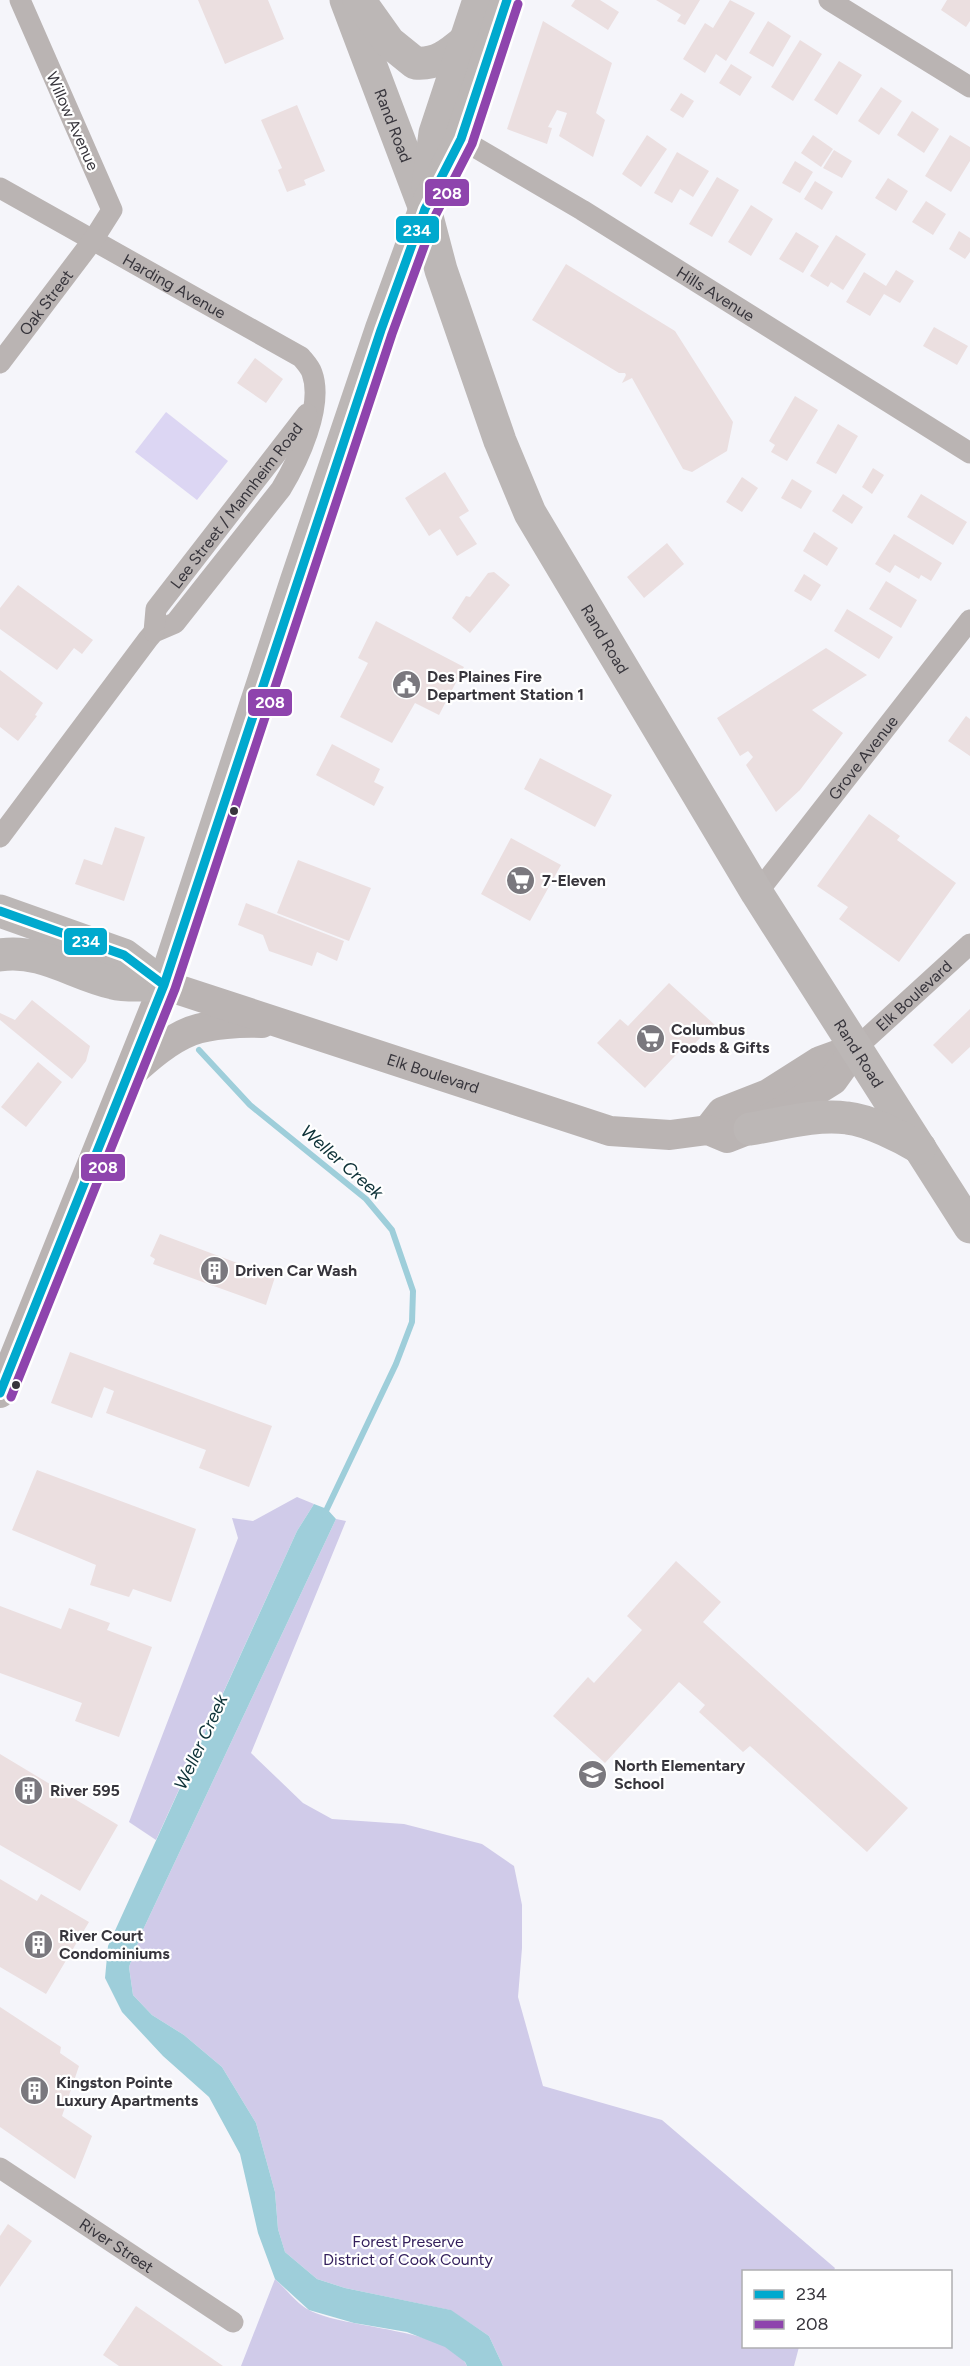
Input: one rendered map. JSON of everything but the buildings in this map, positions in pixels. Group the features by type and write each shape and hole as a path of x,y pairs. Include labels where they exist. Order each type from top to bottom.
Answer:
{"main road":[{"name":"Rand Road","path":"346,0 425,209 441,270 500,441 530,513 757,893 970,1227"},
{"path":"358,0 389,42 415,63 440,59 465,41"},
{"path":"425,209 435,133 479,0"},
{"path":"0,1393 164,985 305,553 381,330 425,209 461,139 507,0"},
{"name":"Elk Boulevard","path":"0,911 124,955 164,985"},
{"name":"Elk Boulevard","path":"0,955 12,953 37,956 114,984 164,985 610,1131 670,1136 708,1130 727,1138 750,1129 833,1080 856,1048"},
{"path":"128,1076 157,1050 192,1030 244,1022 283,1024"},
{"name":"Elk Boulevard","path":"708,1130 722,1112 768,1094 820,1061 856,1048"},
{"path":"750,1129 821,1117 849,1118 902,1137 920,1148"}],"street":[{"name":"Willow Avenue","path":"20,0 112,210 93,240"},
{"path":"829,0 970,87"},
{"name":"Hills Avenue","path":"461,139 582,210 970,453"},
{"name":"Harding Avenue","path":"0,188 301,357 312,372 315,389 313,407"},
{"name":"Oak Street","path":"0,363 93,240"},
{"name":"Lee Street / Mannheim Road","path":"0,837 154,632 175,623 281,489 295,466 307,437 313,407"},
{"name":"Grove Avenue","path":"757,893 970,620"},
{"name":"Elk Boulevard","path":"856,1048 970,944"},
{"name":"River Street","path":"0,2168 233,2322"}],"shaded area":[{"path":"166,412 228,461 197,500 135,452"}],"green space":[{"path":"297,1497 314,1504 297,1531 156,1840 129,1822 238,1538 232,1518 253,1521"},
{"name":"Forest Preserve District of Cook County","path":"336,1519 346,1521 251,1753 303,1803 332,1819 404,1824 482,1844 514,1866 522,1905 522,1948 518,1997 543,2086 662,2120 835,2268 834,2270 742,2270 742,2348 799,2348 794,2366 503,2366 489,2336 450,2310 345,2288 317,2279 285,2252 278,2229 275,2192 256,2123 222,2067 184,2035 152,2015 133,1995 129,1967 142,1932"},
{"path":"275,2279 309,2310 440,2344 457,2353 467,2366 241,2366"}],"water":[{"path":"314,1504 327,1509 336,1519 142,1932 129,1967 133,1995 152,2015 184,2035 222,2067 256,2123 275,2192 278,2229 285,2252 317,2279 345,2288 451,2310 489,2336 503,2366 467,2366 445,2347 407,2332 354,2323 309,2310 275,2279 258,2233 240,2154 209,2097 163,2056 122,2012 105,1978 108,1946 297,1531"}],"waterway":[{"name":"Weller Creek","path":"199,1050 250,1105 366,1199 392,1230 413,1291 412,1322 396,1364 324,1515"}],"transit line":[{"name":"234","path":"0,1393 164,985 381,330 425,209 461,139 507,0"},
{"name":"208","path":"11,1397 175,989 392,334 436,214 472,144 518,4"},
{"name":"234","path":"0,911 124,955 164,985"}],"place":[{"name":"Des Plaines Fire Department Station 1","path":"406,685"},
{"name":"7-Eleven","path":"521,880"},
{"name":"Columbus Foods & Gifts","path":"650,1038"},
{"name":"Driven Car Wash","path":"214,1270"},
{"name":"North Elementary School","path":"593,1774"},
{"name":"River 595","path":"29,1790"},
{"name":"River Court Condominiums","path":"38,1944"},
{"name":"Kingston Pointe Luxury Apartments","path":"35,2091"}]}
